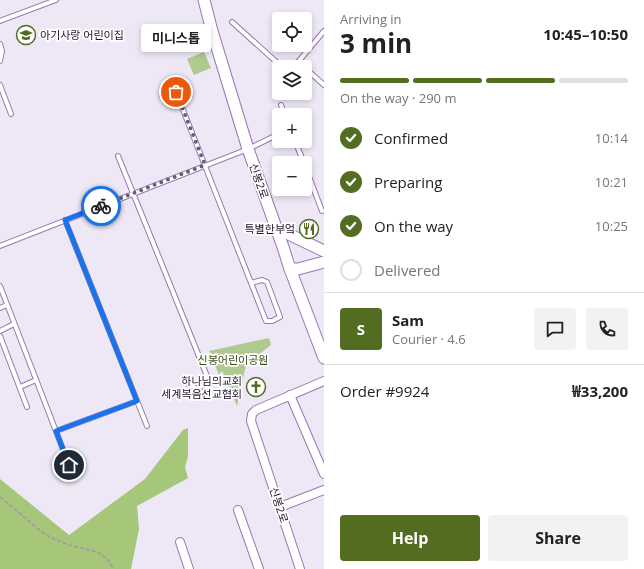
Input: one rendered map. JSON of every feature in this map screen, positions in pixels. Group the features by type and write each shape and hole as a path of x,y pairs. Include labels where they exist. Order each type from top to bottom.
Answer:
{"street":[{"name":"신봉2로","path":"204,0 248,149 284,247 290,269 324,358"},
{"path":"276,228 324,252"},
{"path":"290,269 298,269 324,262"},
{"name":"신봉2로","path":"300,569 251,421 252,414 256,410 324,381"},
{"path":"290,395 324,474"},
{"path":"280,507 324,490"},
{"path":"238,510 259,569"},
{"path":"180,542 189,569"}],"lane":[{"path":"0,21 56,0"},
{"path":"232,22 274,60"},
{"path":"300,60 324,31"},
{"path":"0,44 2,51 0,61"},
{"path":"312,74 324,85"},
{"path":"0,85 11,114"},
{"path":"176,92 205,165 251,283 266,321 272,321 280,317 267,282 262,280 251,283"},
{"path":"0,246 248,149 272,137"},
{"path":"118,156 206,376 206,381 203,386 198,389 193,388 188,384"},
{"path":"312,185 322,211"},
{"path":"65,220 147,426"},
{"path":"0,286 69,465"},
{"path":"0,308 7,305"},
{"path":"0,331 14,324"},
{"path":"0,336 27,407"},
{"path":"20,387 36,380"},
{"path":"56,431 137,401"}],"path":[{"path":"0,497 47,535 69,545 98,552 106,558 114,569"}],"green space":[{"path":"204,52 211,68 194,75 187,59"},
{"name":"신봉어린이공원","path":"269,338 271,345 248,363 245,369 237,406 222,371 219,375 209,351"},
{"path":"188,428 188,456 185,467 188,478 137,506 139,529 131,569 0,569 0,479 69,535 145,479 183,430"}],"way so far":[{"path":"101,206 205,165 176,92"}],"place":[{"name":"아기사랑 어린이집","path":"26,35"},
{"name":"미니스톱","path":"176,92"},
{"name":"특별한부엌","path":"309,229"},
{"name":"하나님의교회 세계복음선교협회","path":"256,387"}],"route":[{"path":"69,465 56,431 137,401 65,220 101,206"}]}
